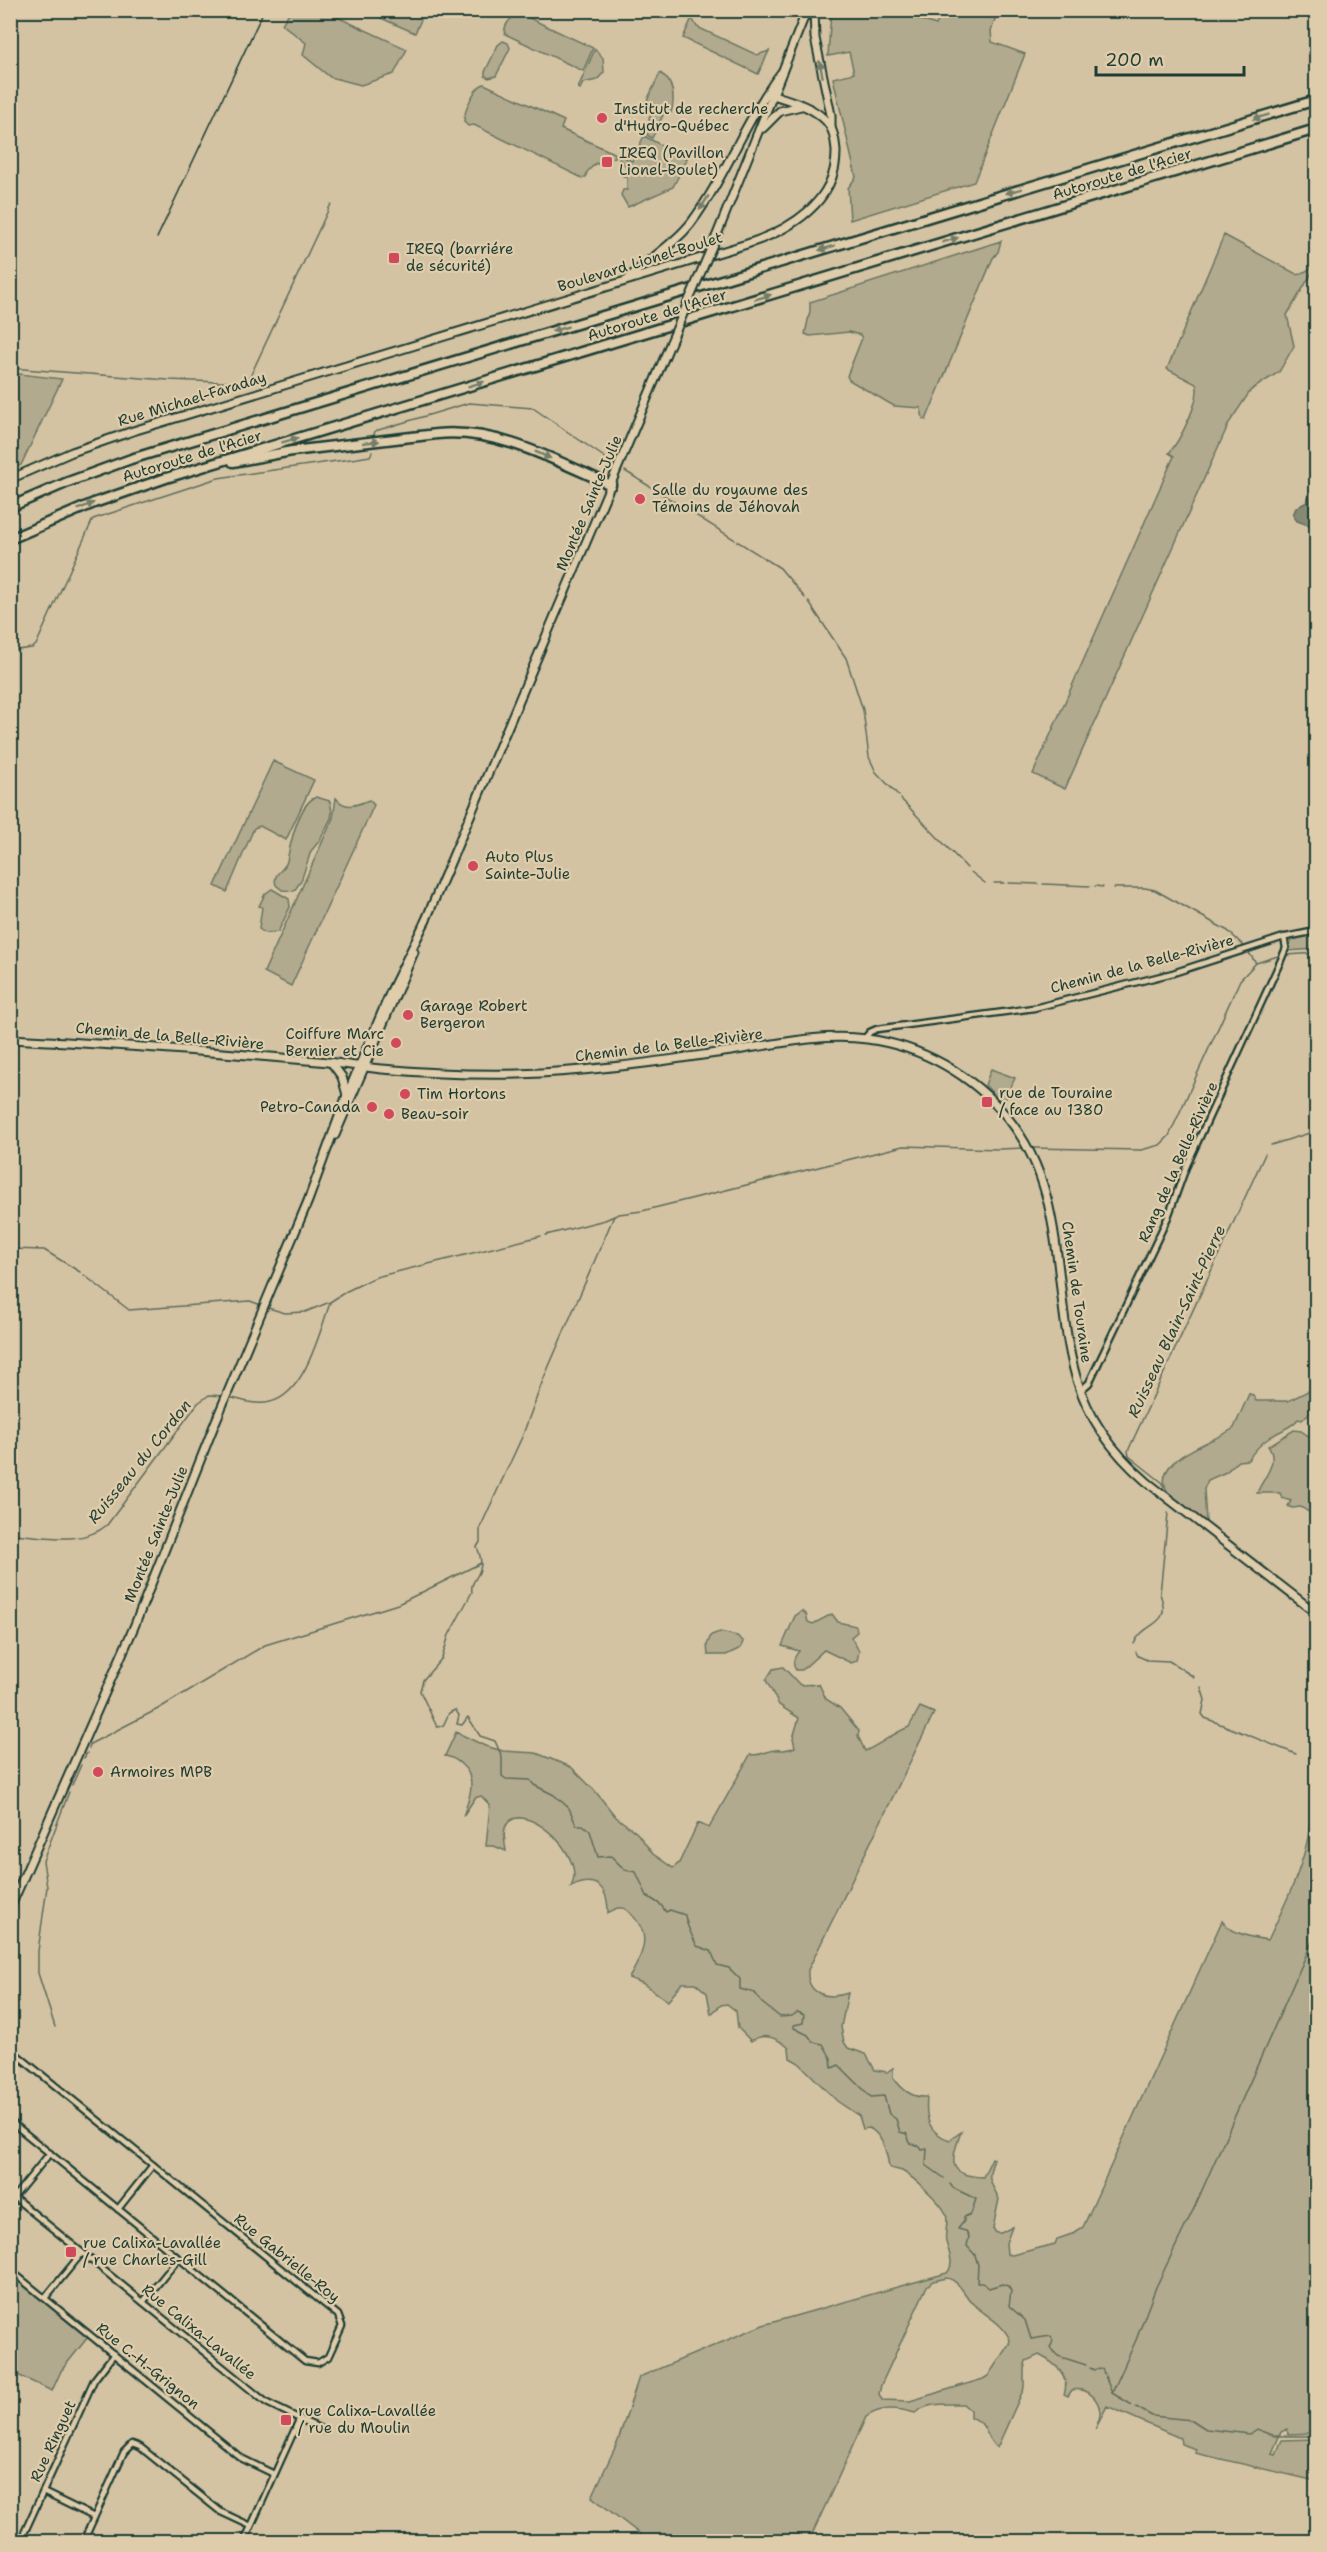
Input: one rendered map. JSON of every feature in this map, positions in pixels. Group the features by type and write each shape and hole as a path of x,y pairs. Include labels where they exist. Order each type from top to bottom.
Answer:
{"highway":[{"name":"Autoroute de l'Acier","path":"10,507 68,482 131,459 1317,100"},
{"name":"Autoroute de l'Acier","path":"10,539 110,496 193,469 1317,129"},
{"path":"193,469 292,451 440,434 459,434 487,436 517,444 611,485"}],"main road":[{"path":"807,10 773,95 820,115 831,128"},
{"name":"Boulevard Lionel-Boulet","path":"386,353 763,239 796,222 820,199 832,177 836,153 831,115 815,38 814,10"},
{"path":"627,280 671,245 695,217 763,96 781,73"},
{"name":"Montée Sainte-Julie","path":"319,1167 611,485 716,237 773,95"},
{"path":"759,132 778,113 801,106"},
{"name":"Rue Michael-Faraday","path":"10,479 122,434 386,353"},
{"name":"Chemin de la Belle-Rivière","path":"10,1039 469,1074 554,1072 665,1060 818,1038 864,1039"},
{"name":"Chemin de Touraine","path":"864,1039 914,1051 960,1074 996,1104 1030,1151 1042,1179 1052,1215 1071,1353 1081,1390 1101,1431 1134,1471 1317,1613"},
{"path":"331,1062 343,1079 347,1095"},
{"name":"Montée Sainte-Julie","path":"10,1908 134,1627 347,1095 363,1066"}],"street":[{"name":"Chemin de la Belle-Rivière","path":"864,1039 870,1032 877,1029 1001,1014 1112,989 1191,968 1284,937 1317,931"},
{"name":"Rang de la Belle-Rivière","path":"1081,1390 1087,1386 1093,1376 1168,1218 1186,1167 1286,948 1284,937"},
{"name":"Rue Gabrielle-Roy","path":"10,2049 340,2317 342,2326 329,2356 318,2363 305,2361 10,2121"},
{"path":"12,2195 50,2153"},
{"path":"118,2209 153,2165"},
{"name":"Rue Calixa-Lavallée","path":"12,2195 267,2403 325,2432"},
{"path":"45,2298 82,2253"},
{"path":"143,2301 179,2258"},
{"name":"Rue C.-H.-Grignon","path":"10,2270 240,2457 274,2474"},
{"name":"Rue Ringuet","path":"20,2541 95,2379 114,2354"},
{"path":"10,2406 13,2413 10,2420"},
{"path":"244,2541 300,2418"},
{"path":"83,2541 126,2448 135,2444 221,2512 251,2526"},
{"path":"43,2493 94,2517"}],"shaded area":[{"path":"831,10 894,11 936,25 943,11 998,11 991,31 992,42 1025,54 974,182 850,220 848,188 856,177 833,78 854,73 849,52 828,56"},
{"path":"290,11 324,11 407,49 394,74 361,85 330,77 303,55 306,43 282,24"},
{"path":"365,11 425,11 415,33"},
{"path":"515,16 525,16 593,48 583,71 505,34 507,24"},
{"path":"692,18 697,27 757,55 769,51 758,74 683,38"},
{"path":"503,41 508,43 510,48 496,76 489,78 485,76 485,72 498,45"},
{"path":"595,49 603,58 604,72 597,80 583,83 580,89 578,88"},
{"path":"660,73 671,85 672,108 671,113 665,111 652,138 647,135 651,125 649,119 652,111 646,103"},
{"path":"484,84 564,121 561,129 616,154 615,157 599,165 596,163 587,172 586,177 582,178 474,125 468,126 464,122 464,117 468,106 473,94"},
{"path":"644,136 687,159 673,187 628,207 621,195 623,190 627,190 627,177 623,176 627,167 619,159 621,156 632,161"},
{"path":"1224,235 1298,275 1316,266 1287,315 1294,346 1279,372 1251,390 1229,423 1065,789 1033,774 1174,456 1169,453 1184,430 1193,409 1197,391 1196,384 1167,369"},
{"path":"1001,241 926,420 923,419 921,408 894,406 849,380 847,376 862,338 860,335 849,332 810,336 805,334 810,302"},
{"path":"11,373 62,379 21,465 11,469"},
{"path":"1312,491 1316,493 1316,528 1297,521 1293,515 1296,508 1307,502 1309,493"},
{"path":"273,761 314,780 286,840 260,826 254,828 227,892 215,886"},
{"path":"316,797 330,801 331,818 320,840 311,851 301,881 294,891 282,890 276,885 277,874 286,864 300,816 310,801"},
{"path":"336,798 347,805 356,805 369,800 374,805 291,986 264,972 333,818"},
{"path":"272,889 289,899 290,907 278,932 265,933 259,929 262,907 259,906 265,894"},
{"path":"1316,933 1316,949 1287,951 1293,937"},
{"path":"991,1069 1015,1078 1003,1104 985,1085"},
{"path":"1308,1391 1316,1393 1316,1409 1302,1420 1298,1419 1266,1440 1248,1460 1238,1461 1226,1472 1208,1480 1204,1489 1206,1521 1204,1523 1174,1501 1165,1484 1166,1473 1173,1463 1184,1454 1234,1428 1249,1394 1253,1395 1256,1401 1288,1401"},
{"path":"1294,1430 1301,1431 1316,1441 1316,1517 1301,1507 1288,1506 1291,1501 1282,1498 1280,1493 1257,1493 1271,1464 1271,1452 1268,1446"},
{"path":"802,1611 806,1614 808,1622 813,1624 832,1614 838,1622 856,1626 857,1632 851,1637 859,1651 857,1661 851,1663 824,1650 802,1670 796,1670 794,1660 799,1651 782,1646 795,1616"},
{"path":"720,1632 737,1636 743,1641 741,1648 726,1655 708,1655 707,1645 711,1635"},
{"path":"783,1667 800,1685 819,1684 826,1699 840,1708 859,1731 858,1736 865,1751 909,1727 920,1707 934,1713 808,1970 808,1978 815,1990 820,1993 833,1996 848,1993 841,2027 844,2042 848,2048 866,2054 875,2070 887,2072 893,2068 893,2077 900,2086 912,2095 927,2097 928,2118 937,2133 950,2140 961,2132 954,2158 957,2170 971,2176 983,2177 992,2158 994,2159 990,2180 999,2199 993,2228 996,2233 1001,2233 1012,2227 1006,2243 1007,2254 1012,2255 1055,2244 1057,2239 1083,2227 1222,1921 1231,1929 1249,1937 1268,1940 1300,1866 1310,1821 1316,1819 1316,2433 1288,2434 1287,2429 1281,2432 1272,2453 1276,2454 1282,2440 1316,2439 1316,2481 1195,2453 1196,2449 1181,2444 1180,2438 1107,2406 1095,2430 1100,2413 1097,2401 1091,2394 1082,2390 1072,2390 1068,2396 1064,2394 1065,2381 1060,2370 1039,2355 1026,2361 1024,2388 997,2448 980,2422 970,2418 970,2410 963,2404 932,2405 915,2413 896,2409 884,2410 866,2417 809,2541 649,2541 592,2497 618,2441 639,2377 763,2325 947,2273 951,2262 946,2239 947,2217 939,2203 919,2184 902,2171 889,2167 881,2139 869,2128 863,2129 859,2116 837,2101 799,2063 790,2058 789,2048 785,2044 766,2037 751,2041 738,2028 736,2011 727,2004 721,2005 711,2014 707,1993 695,1983 682,1983 668,2001 642,1983 629,1978 643,1949 644,1941 643,1932 633,1916 624,1908 617,1908 608,1913 606,1896 603,1890 594,1883 587,1882 571,1887 574,1874 570,1859 550,1832 536,1823 523,1818 512,1819 504,1830 506,1851 494,1846 486,1846 490,1805 481,1796 475,1798 463,1816 471,1789 470,1776 453,1758 445,1756 456,1732 485,1746 503,1751 536,1753 571,1767 616,1817 637,1833 653,1854 673,1868 679,1863 698,1823 709,1828 750,1755 795,1747 793,1738 799,1718 779,1705 766,1680 773,1669","holes":["947,2278 959,2285 973,2304 1003,2329 1010,2340 1009,2344 988,2376 983,2379 910,2401 882,2400 879,2394 881,2385 927,2286 933,2281"]},
{"path":"10,2274 88,2337 61,2371 52,2391 11,2372"}],"waterway":[{"path":"10,368 168,380 247,383 331,204"},
{"path":"374,434 375,431 469,403 533,408 610,461"},
{"path":"10,651 32,648 36,645 93,519 218,478 370,456 372,452"},
{"path":"625,471 780,568 805,598"},
{"path":"808,601 846,658 863,710 869,757 876,772 899,796"},
{"path":"901,799 967,868"},
{"path":"971,872 985,883"},
{"path":"994,883 1004,883"},
{"path":"1009,883 1038,884"},
{"path":"1043,884 1090,886"},
{"path":"1095,886 1103,887"},
{"path":"1114,888 1155,890 1228,931 1245,947"},
{"path":"1249,953 1256,963"},
{"path":"1287,955 1316,953"},
{"path":"1030,1148 1141,1150 1160,1145 1169,1136 1240,980 1256,963 1278,956"},
{"name":"Ruisseau Blain-Saint-Pierre","path":"1271,1145 1316,1131"},
{"path":"546,1235 605,1220 619,1214 642,1211 903,1146 1025,1148"},
{"name":"Ruisseau Blain-Saint-Pierre","path":"1164,1487 1163,1483 1129,1456 1128,1451 1265,1154"},
{"path":"614,1216 543,1380 522,1437 480,1528 480,1542 477,1547 481,1564 473,1583 472,1592 449,1635 442,1658 423,1680 420,1691 437,1727 443,1726 449,1713 455,1710 459,1715 457,1724 462,1725 468,1717 480,1736 495,1741 502,1757 502,1776 506,1779 530,1780 534,1785 554,1795 569,1808 576,1825 583,1825 590,1831 598,1857 611,1856 625,1870 636,1872 647,1896 661,1905 666,1912 670,1910 685,1915 697,1946 711,1951 717,1965 729,1968 740,1979 740,1989 755,1993 762,2003 780,2017 792,2016 798,2012 804,2015 803,2023 794,2025 794,2028 808,2035 813,2042 823,2044 831,2058 832,2068 839,2065 871,2097 884,2096 889,2114 896,2119 900,2132 907,2134 910,2143 919,2146 922,2150 927,2149 926,2165 944,2178"},
{"path":"265,1307 285,1313 305,1312 330,1302 376,1277 541,1236"},
{"path":"10,1249 44,1250 80,1272"},
{"path":"84,1275 129,1310 250,1301 261,1305"},
{"name":"Ruisseau du Cordon","path":"228,1397 265,1403 282,1397 293,1388 309,1361 330,1303"},
{"name":"Ruisseau du Cordon","path":"10,1534 73,1538 97,1532 107,1525 198,1403 209,1395 224,1396"},
{"name":"Ruisseau Blain-Saint-Pierre","path":"1134,1644 1139,1636 1156,1623 1163,1613 1160,1594 1168,1513"},
{"path":"89,1748 90,1744 158,1709 265,1645 398,1604 481,1563"},
{"name":"Ruisseau Blain-Saint-Pierre","path":"1136,1652 1138,1656 1147,1660 1169,1661 1194,1677"},
{"name":"Ruisseau Blain-Saint-Pierre","path":"1201,1687 1205,1700 1202,1714 1205,1718 1296,1754"},
{"path":"84,1758 87,1753"},
{"path":"72,1785 81,1765"},
{"path":"55,2027 38,1973 38,1951 47,1887 43,1861 69,1792"},
{"path":"1112,2393 1136,2340 1156,2287 1195,2206 1316,1933"},
{"path":"950,2184 953,2188 976,2199 971,2214 964,2217 958,2229 966,2231 969,2236 967,2246 975,2255 978,2265 977,2283 983,2283 989,2288 1002,2284 1008,2286 1011,2291 1009,2306 1025,2320 1031,2339 1051,2336 1053,2341 1050,2348 1058,2356 1086,2365"},
{"path":"1090,2368 1102,2369 1112,2393 1132,2405"},
{"path":"1136,2407 1152,2416 1192,2420 1206,2429 1250,2434 1257,2429 1275,2436 1316,2436"}],"railway":[{"path":"157,238 264,10"}],"place":[{"name":"Institut de recherche d'Hydro-Québec","path":"602,118"},
{"name":"IREQ (Pavillon Lionel-Boulet)","path":"607,162"},
{"name":"IREQ (barriére de sécurité)","path":"394,258"},
{"name":"Salle du royaume des Témoins de Jéhovah","path":"640,499"},
{"name":"Auto Plus Sainte-Julie","path":"473,866"},
{"name":"Garage Robert Bergeron","path":"408,1015"},
{"name":"Coiffure Marc Bernier et Cie","path":"396,1043"},
{"name":"Tim Hortons","path":"405,1094"},
{"name":"rue de Touraine / face au 1380","path":"987,1102"},
{"name":"Petro-Canada","path":"372,1107"},
{"name":"Beau-soir","path":"389,1114"},
{"name":"Armoires MPB","path":"98,1772"},
{"name":"rue Calixa-Lavallée / rue Charles-Gill","path":"71,2252"},
{"name":"rue Calixa-Lavallée / rue du Moulin","path":"286,2420"}]}
